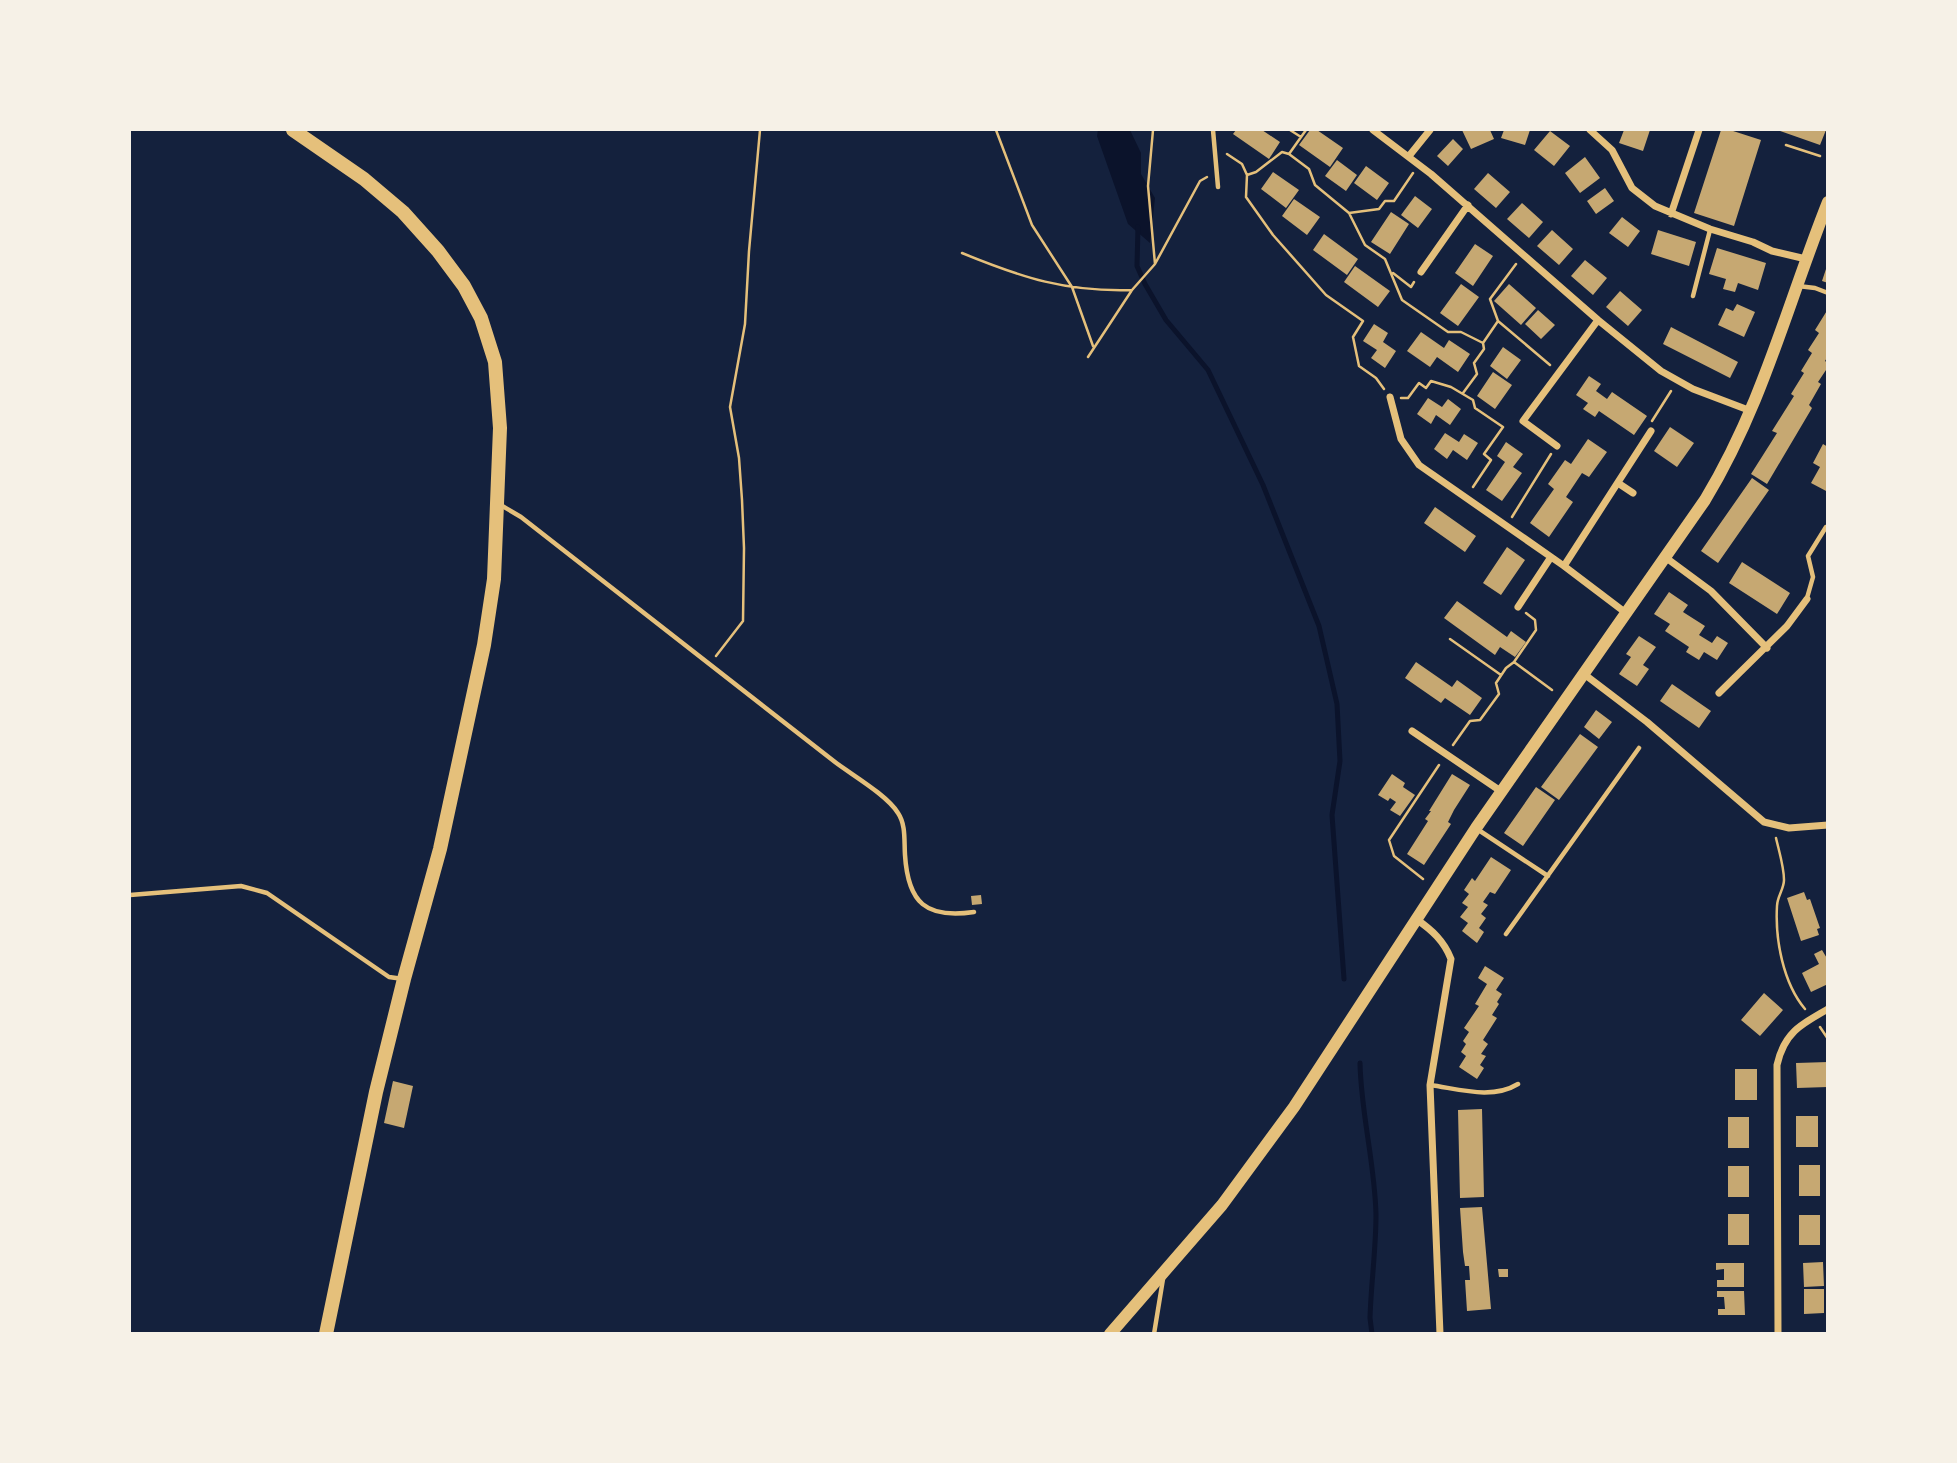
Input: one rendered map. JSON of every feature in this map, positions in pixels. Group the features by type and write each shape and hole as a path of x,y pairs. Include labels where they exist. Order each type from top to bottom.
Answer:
{"main road":[{"path":"293,130 364,179 403,212 438,251 464,286 481,318 495,362 500,428 494,579 479,670 440,849 376,1092 326,1334"}],"street":[{"path":"1373,130 1468,205 1598,320 1661,371 1678,382 1751,411"},
{"path":"1409,156 1430,130"},
{"path":"1591,130 1612,150 1632,188 1644,200 1710,229 1806,260"},
{"path":"1671,214 1699,130"},
{"path":"1110,1334 1222,1205 1294,1107 1476,828 1728,462 1766,377 1806,260 1823,231 1828,202"},
{"path":"1421,272 1468,205"},
{"path":"1557,446 1523,421 1598,320"},
{"path":"1390,397 1402,439 1419,466 1564,566 1626,613"},
{"path":"1564,566 1651,431"},
{"path":"1618,483 1633,494"},
{"path":"1518,607 1551,557"},
{"path":"1665,557 1711,591 1767,648"},
{"path":"1719,693 1767,648 1807,599"},
{"path":"1584,674 1647,722 1755,816 1774,826 1789,828 1828,825"},
{"path":"1412,731 1503,792"},
{"path":"1416,919 1447,947 1451,959 1430,1085 1440,1334"},
{"path":"1778,1334 1777,1065 1786,1039 1828,1009"}],"lane":[{"path":"1213,130 1217,187"},
{"path":"1693,296 1710,229"},
{"path":"1798,286 1828,293"},
{"path":"498,504 521,517 885,798 897,810 903,824 906,875 920,902 934,911 950,916 974,912"},
{"path":"1807,599 1813,578 1808,556 1826,527"},
{"path":"1506,934 1639,748"},
{"path":"1476,828 1548,876"},
{"path":"130,895 241,886 267,893 389,977 404,979"},
{"path":"1430,1085 1492,1094 1518,1084"},
{"path":"1154,1334 1165,1271"}],"path":[{"path":"709,664 743,621 742,500 739,458 730,407 745,324 749,285 748,251 760,130"},
{"path":"996,130 1032,225 1072,287 1093,346"},
{"path":"1153,130 1148,186 1155,264"},
{"path":"1290,130 1301,137"},
{"path":"1289,154 1306,130"},
{"path":"1786,145 1820,156"},
{"path":"1247,174 1256,172 1282,152 1289,154 1309,169 1315,185 1349,213 1365,245 1385,259 1402,300 1448,332 1461,332 1483,343"},
{"path":"1230,156 1242,164 1247,174 1246,197 1273,235 1326,295 1363,321 1353,337 1359,366 1376,378 1390,397 1408,398 1419,383 1426,388 1431,381 1463,393 1474,400 1475,408 1503,426 1484,454 1491,460 1465,498"},
{"path":"1349,213 1379,209 1385,201 1394,201 1419,165"},
{"path":"1088,357 1132,290 1155,264 1200,181 1216,170"},
{"path":"962,253 1017,275 1072,287 1100,291 1132,290"},
{"path":"1524,254 1490,299 1499,321 1558,372"},
{"path":"1390,271 1411,287"},
{"path":"1463,393 1477,374 1474,363 1484,349 1483,343 1499,321"},
{"path":"1651,431 1651,422 1678,382"},
{"path":"1506,526 1557,446"},
{"path":"1461,734 1471,721 1480,720 1499,694 1496,683 1536,630 1535,620 1518,607"},
{"path":"1450,639 1501,675"},
{"path":"1514,662 1552,690"},
{"path":"1423,879 1394,856 1389,840 1425,787"},
{"path":"1774,826 1784,882 1777,904 1780,948 1786,974 1802,1006 1814,1017 1828,1039"}],"water":[{"path":"1098,130 1130,130 1141,153 1141,174 1155,198 1150,243 1128,224 1097,136"}],"building":[{"path":"1236,130 1262,130 1280,142 1269,159 1233,134"},
{"path":"1310,130 1317,130 1343,148 1330,167 1299,145"},
{"path":"1462,130 1490,130 1494,139 1471,149"},
{"path":"1504,130 1530,130 1525,145 1501,138"},
{"path":"1624,130 1650,130 1643,151 1619,143"},
{"path":"1721,130 1730,130 1761,140 1734,226 1694,213"},
{"path":"1777,130 1826,130 1820,145"},
{"path":"1550,131 1570,146 1554,166 1534,150"},
{"path":"1453,139 1463,149 1448,166 1437,156"},
{"path":"1585,157 1600,178 1580,193 1565,173"},
{"path":"1337,160 1357,175 1346,191 1325,176"},
{"path":"1366,166 1389,183 1377,200 1354,183"},
{"path":"1273,172 1299,190 1286,208 1261,189"},
{"path":"1488,173 1510,192 1496,208 1474,189"},
{"path":"1605,188 1614,201 1596,214 1587,201"},
{"path":"1415,196 1432,209 1418,228 1401,215"},
{"path":"1294,199 1320,217 1307,235 1282,216"},
{"path":"1522,203 1543,222 1529,238 1507,219"},
{"path":"1391,212 1409,224 1390,254 1371,242"},
{"path":"1622,217 1640,231 1628,247 1609,233"},
{"path":"1552,230 1573,249 1559,265 1537,246"},
{"path":"1658,230 1696,242 1689,266 1651,254"},
{"path":"1324,234 1358,259 1347,275 1313,250"},
{"path":"1475,244 1493,256 1473,286 1455,273"},
{"path":"1717,248 1766,263 1758,290 1738,283 1735,292 1723,289 1726,279 1709,274"},
{"path":"1585,260 1607,278 1593,295 1571,276"},
{"path":"1355,266 1390,291 1378,307 1344,282"},
{"path":"1828,266 1828,283 1822,281"},
{"path":"1461,284 1479,297 1458,326 1440,313"},
{"path":"1509,284 1536,308 1521,325 1494,301"},
{"path":"1620,291 1642,310 1628,326 1606,307"},
{"path":"1737,304 1755,312 1744,337 1718,325 1726,308 1733,311"},
{"path":"1828,309 1828,356 1825,361 1828,367 1818,382 1821,384 1809,405 1812,408 1767,484 1751,474 1777,433 1772,431 1794,396 1791,394 1812,353 1808,350 1819,333 1815,330"},
{"path":"1538,310 1555,325 1541,339 1525,324"},
{"path":"1374,324 1388,333 1383,342 1396,351 1385,368 1371,358 1377,350 1363,341"},
{"path":"1671,327 1738,362 1730,378 1663,344"},
{"path":"1421,332 1444,348 1449,340 1470,354 1458,372 1437,357 1430,367 1407,351"},
{"path":"1503,347 1521,360 1507,379 1490,366"},
{"path":"1493,372 1512,385 1495,409 1477,396"},
{"path":"1589,376 1601,384 1596,391 1607,399 1612,392 1647,416 1634,435 1599,411 1595,417 1583,409 1588,403 1576,395"},
{"path":"1428,398 1442,407 1448,399 1461,409 1450,425 1436,415 1431,424 1417,414"},
{"path":"1670,427 1694,443 1677,467 1654,451"},
{"path":"1445,433 1459,442 1464,434 1478,443 1467,460 1453,450 1447,459 1434,449"},
{"path":"1588,439 1607,452 1589,477 1582,473 1566,497 1573,502 1549,537 1530,523 1554,489 1548,484 1565,460 1571,464"},
{"path":"1506,442 1523,454 1513,467 1522,473 1502,501 1486,490 1505,462 1497,456"},
{"path":"1823,444 1828,447 1828,492 1811,483 1820,467 1813,463"},
{"path":"1752,478 1769,490 1718,563 1701,551"},
{"path":"1435,507 1476,536 1465,552 1424,523"},
{"path":"1507,547 1525,560 1501,595 1483,583"},
{"path":"1742,562 1790,593 1777,614 1729,583"},
{"path":"1669,592 1688,605 1683,612 1705,626 1699,635 1712,643 1717,636 1728,643 1717,660 1704,652 1699,660 1686,652 1689,647 1665,631 1670,624 1654,614"},
{"path":"1457,601 1507,637 1511,631 1526,642 1515,657 1500,647 1495,655 1444,618"},
{"path":"1639,636 1656,647 1643,665 1649,669 1637,686 1619,674 1631,657 1626,654"},
{"path":"1416,662 1452,687 1457,680 1482,698 1470,715 1445,698 1441,703 1405,678"},
{"path":"1672,684 1711,711 1699,728 1660,701"},
{"path":"1596,710 1612,722 1599,739 1584,727"},
{"path":"1580,734 1598,747 1559,800 1541,787"},
{"path":"1392,774 1405,783 1403,787 1415,795 1400,816 1390,810 1396,802 1378,795"},
{"path":"1452,774 1470,785 1448,822 1451,824 1424,865 1407,854 1428,821 1425,819 1429,811"},
{"path":"1536,787 1555,800 1523,846 1504,833"},
{"path":"1491,857 1511,870 1495,894 1490,892 1483,902 1488,905 1481,914 1486,918 1479,928 1484,932 1477,943 1462,931 1468,923 1460,917 1468,907 1462,903 1469,894 1464,890 1472,878 1475,881"},
{"path":"1804,892 1807,900 1810,899 1820,928 1817,929 1819,935 1801,941 1787,898"},
{"path":"981,895 982,904 972,905 971,896"},
{"path":"1822,950 1828,960 1828,984 1811,992 1802,973 1819,964 1814,954"},
{"path":"1485,966 1504,978 1496,990 1502,994 1492,1015 1497,1018 1483,1040 1488,1044 1481,1054 1486,1056 1480,1065 1484,1068 1477,1079 1459,1067 1466,1056 1461,1052 1466,1044 1463,1041 1469,1032 1464,1028 1479,1006 1475,1004 1487,984 1478,978"},
{"path":"1764,993 1783,1010 1760,1036 1741,1020"},
{"path":"1828,1062 1828,1087 1797,1088 1796,1063"},
{"path":"1735,1069 1757,1069 1757,1100 1735,1100"},
{"path":"393,1081 413,1086 404,1128 384,1123"},
{"path":"1482,1109 1484,1197 1460,1198 1458,1110"},
{"path":"1796,1116 1818,1116 1818,1147 1796,1147"},
{"path":"1728,1117 1749,1117 1749,1148 1728,1148"},
{"path":"1799,1165 1820,1165 1820,1196 1799,1196"},
{"path":"1728,1166 1749,1166 1749,1197 1728,1197"},
{"path":"1482,1207 1491,1309 1467,1311 1465,1280 1470,1280 1469,1266 1465,1266 1463,1252 1460,1208"},
{"path":"1728,1214 1749,1214 1749,1245 1728,1245"},
{"path":"1799,1215 1820,1215 1820,1245 1799,1245"},
{"path":"1823,1262 1824,1286 1804,1287 1803,1263"},
{"path":"1716,1263 1744,1263 1744,1287 1717,1287 1717,1280 1724,1280 1724,1269 1716,1270"},
{"path":"1498,1269 1508,1269 1508,1277 1499,1277"},
{"path":"1804,1289 1824,1289 1824,1313 1804,1314"},
{"path":"1717,1291 1744,1291 1745,1315 1718,1315 1718,1309 1725,1309 1724,1297 1717,1297"}],"waterway":[{"path":"1138,227 1137,266 1145,284 1166,320 1208,370 1263,485 1319,626 1337,704 1340,761 1332,815 1344,979"},
{"path":"1360,1063 1376,1215 1370,1318 1372,1334"}]}
